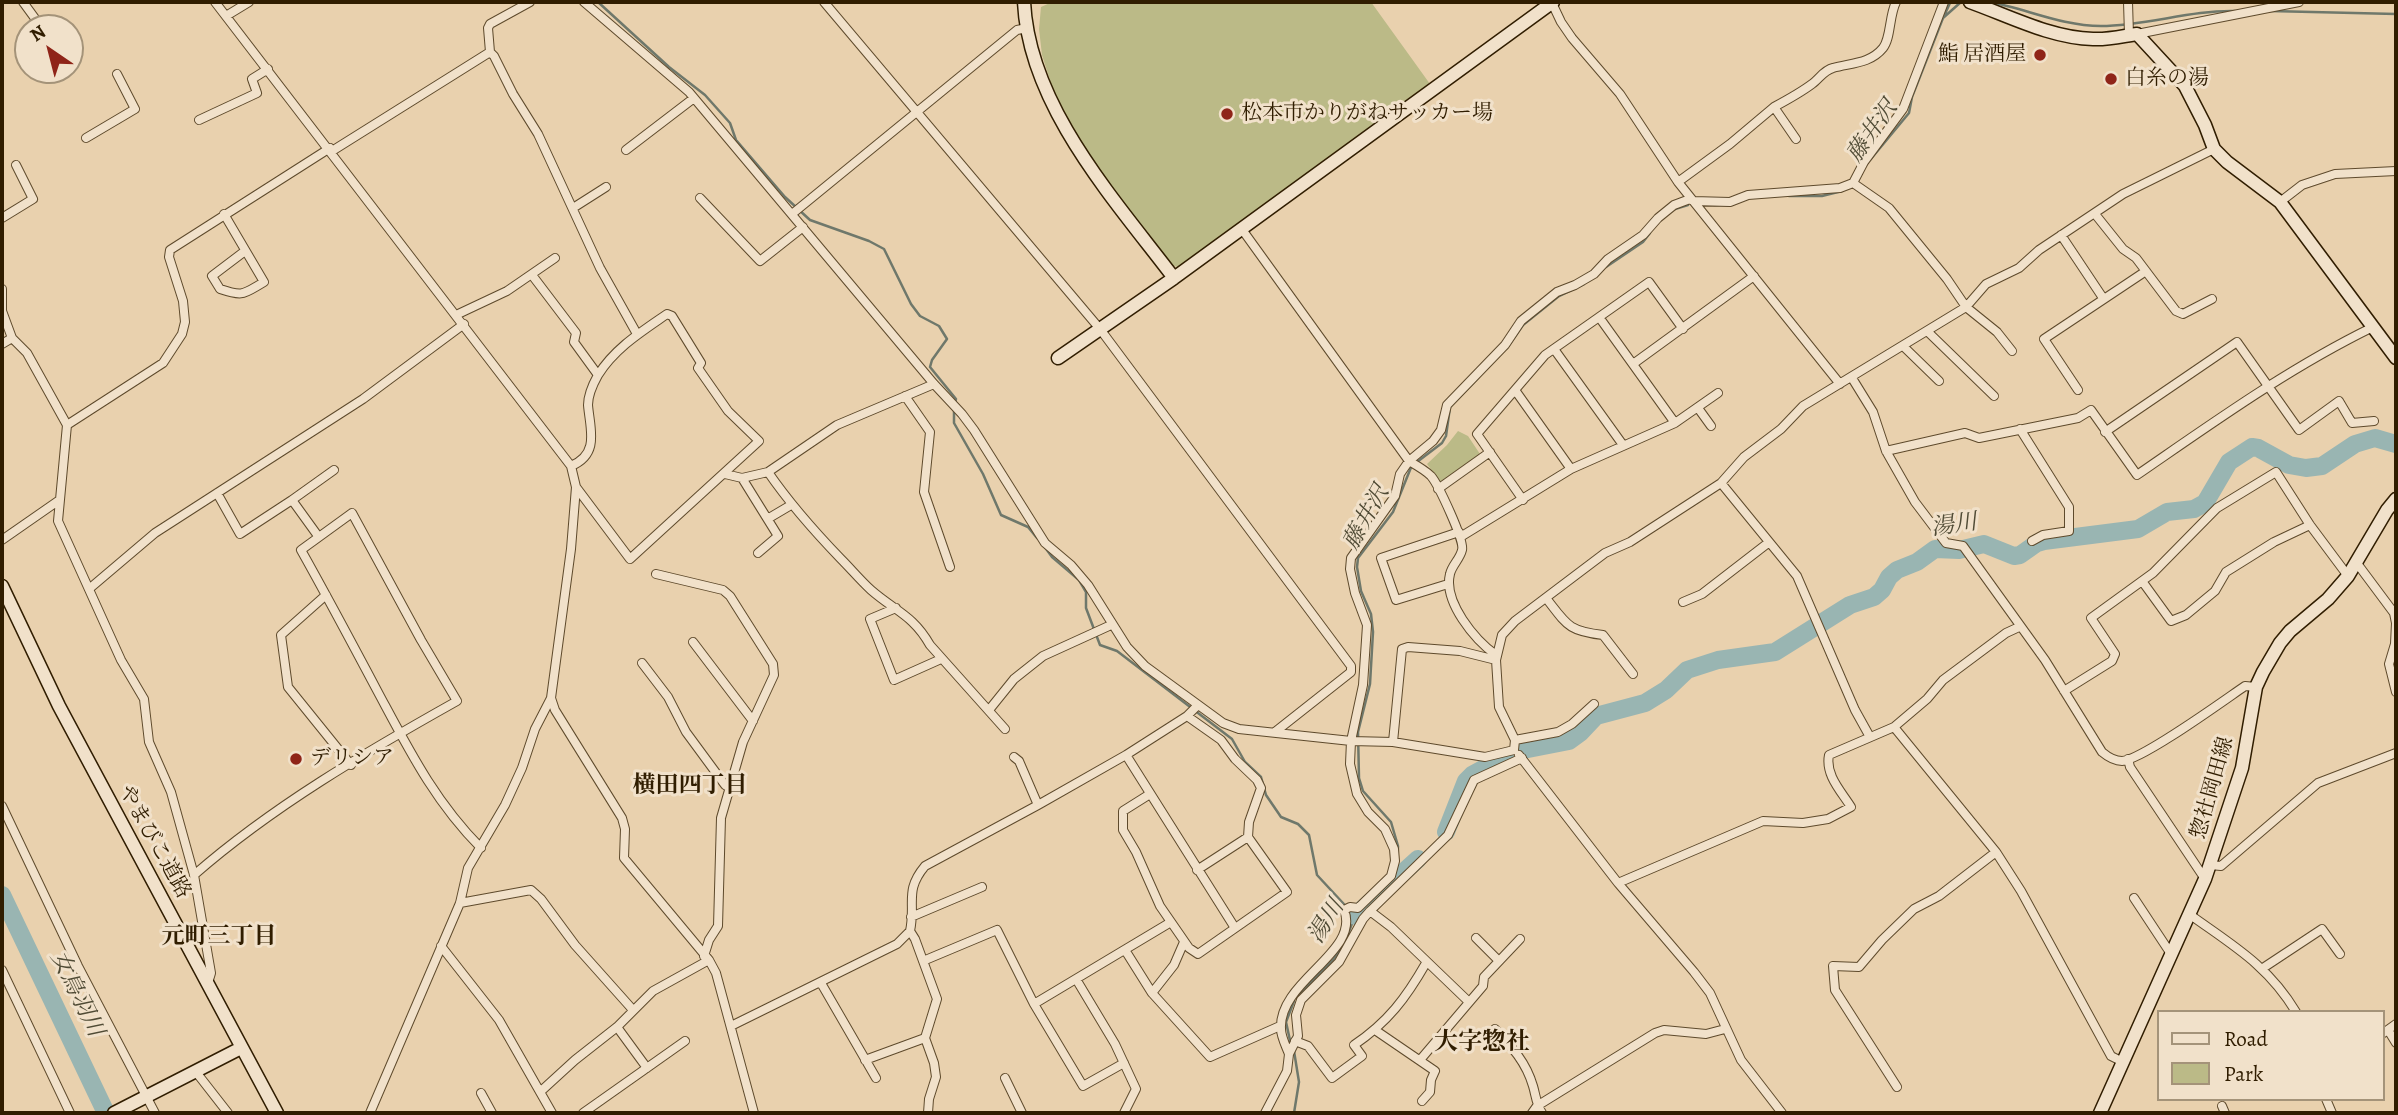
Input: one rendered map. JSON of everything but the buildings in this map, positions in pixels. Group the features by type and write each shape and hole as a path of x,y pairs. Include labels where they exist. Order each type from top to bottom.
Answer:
{"street":[{"path":"215,2 571,466 576,487 571,549 551,698 535,729 523,768 468,868 460,904 370,1113"},
{"path":"226,16 249,2"},
{"path":"530,2 490,24 490,52 538,134 600,268 637,334"},
{"path":"584,2 694,98 962,414 1045,543 1071,565 1088,585 1111,625 1144,666 1223,723 1239,729 1350,741 1394,742 1485,757 1514,750"},
{"path":"824,2 1100,329 1351,666 1351,672 1275,732"},
{"path":"1024,2 1027,27 1049,94 1079,152 1174,278"},
{"path":"1058,358 1174,278 1553,2 1560,22 1620,94 1678,182 1840,384"},
{"path":"1678,182 1774,107 1812,84 1829,68 1861,62 1874,56 1887,40 1890,13 1896,2"},
{"path":"1855,185 1864,162 1903,109 1944,2"},
{"path":"1970,2 2054,32 2096,40 2299,2"},
{"path":"2127,2 2133,35 2185,86 2214,149 2280,202 2396,358"},
{"path":"792,214 1017,30 1027,27"},
{"path":"67,425 163,363 182,334 185,322 183,301 169,257 170,250 224,214 420,98 490,52"},
{"path":"200,120 257,93 252,79 268,69"},
{"path":"86,138 135,110 117,74"},
{"path":"626,150 694,98"},
{"path":"1774,107 1796,139"},
{"path":"1514,750 1515,740 1499,707 1496,658 1502,635 1515,621 1605,553 1630,542 1721,484 1744,457 1781,429 1803,406 1966,307 1986,284 2019,268 2039,250 2123,194 2214,149"},
{"path":"2,218 33,199 16,165"},
{"path":"2280,202 2302,185 2335,174 2396,171"},
{"path":"1289,1054 1280,1026 1288,999 1338,943 1347,924 1344,910 1350,906 1358,908 1391,876 1395,861 1390,837 1357,794 1350,764 1350,741 1363,685 1367,625 1355,593 1351,558 1395,496 1400,474 1441,430 1447,405 1505,345 1521,321 1557,292 1594,274 1608,259 1643,235 1674,205 1692,200 1730,202 1748,195 1855,185 1889,208 1947,279 1966,307 1997,332 2011,351"},
{"path":"573,208 606,187"},
{"path":"701,198 760,261 803,227"},
{"path":"224,214 264,282 237,295 220,289 212,275 245,251"},
{"path":"2095,214 2123,249 2136,258 2176,311 2183,314 2212,299"},
{"path":"1241,228 1413,463 1432,477 1460,534 1462,550 1450,570 1448,584 1453,601 1463,618 1496,658"},
{"path":"2061,235 2103,298"},
{"path":"456,315 507,291 555,258"},
{"path":"2078,390 2044,339 2146,271"},
{"path":"533,275 576,333 574,342 598,375"},
{"path":"1633,364 1754,276"},
{"path":"1523,500 1477,434 1545,355 1649,282 1682,329"},
{"path":"2,289 2,311 12,338 27,353 67,425 58,521 121,660 144,699 149,742 171,792 194,875 211,973 208,983"},
{"path":"571,466 581,462 586,455 593,434 588,403 598,375 615,352 667,314 672,316 701,363 698,368 728,411 759,441 630,559 576,487"},
{"path":"1600,317 1675,423"},
{"path":"89,589 155,533 363,399 464,324"},
{"path":"1886,451 1965,433 1979,438 2078,418 2091,410 2137,475 2266,386 2331,347 2373,327"},
{"path":"1927,331 1994,397"},
{"path":"2,344 12,338"},
{"path":"2105,432 2236,342 2299,430 2339,401 2352,422 2374,421"},
{"path":"1903,346 1939,381"},
{"path":"1554,349 1623,444"},
{"path":"1852,378 1873,412 1886,451 1929,522 1946,543 1964,546 2045,660 2102,752 2121,761 2141,755 2245,686 2256,687"},
{"path":"725,474 742,478 768,472 837,425 934,384"},
{"path":"1515,390 1571,469"},
{"path":"1448,584 1396,600 1381,558 1460,534 1523,500 1571,469 1675,423 1718,393"},
{"path":"905,396 930,432 924,492 950,567"},
{"path":"1698,408 1711,426"},
{"path":"2020,429 2069,508 2069,531 2043,535 2032,541"},
{"path":"1438,489 1490,452"},
{"path":"217,493 240,534 334,470"},
{"path":"768,472 791,505 872,591 921,630 941,659 1005,729"},
{"path":"2064,691 2112,662 2115,654 2091,618 2154,573 2217,508 2276,472 2309,525 2348,576"},
{"path":"742,478 778,536 758,553"},
{"path":"1721,484 1797,576 1855,710 1870,737"},
{"name":"惣社岡田線","path":"2100,1113 2205,879 2242,768 2256,687 2266,666 2290,631 2328,599 2348,576 2396,499"},
{"path":"292,500 318,537"},
{"path":"2,540 58,501"},
{"path":"769,518 791,505"},
{"path":"194,875 234,841 400,733 457,701 352,513 301,550 327,595 400,733 423,775 456,823 481,848"},
{"path":"2142,581 2171,621 2186,615 2215,591 2226,572 2274,542 2309,525"},
{"path":"1683,602 1702,594 1768,542"},
{"path":"2356,562 2394,613 2395,644 2389,664 2396,692"},
{"path":"540,1092 617,1027 653,991 706,958 709,940 718,926 721,818 743,742 774,675 773,664 730,596 723,590 656,574"},
{"name":"やまびこ道路","path":"2,586 58,706 276,1113"},
{"path":"327,595 281,635 288,687 351,765"},
{"path":"1546,598 1568,626 1584,633 1603,635 1633,674"},
{"path":"896,608 870,619 894,680 941,659"},
{"path":"989,710 1014,679 1044,656 1111,625"},
{"path":"1618,883 1763,821 1803,823 1829,819 1851,807 1830,773 1829,755 1894,727 1927,699 1943,680 2006,633 2020,627"},
{"path":"693,642 753,721"},
{"path":"1394,742 1402,649 1408,647 1460,650 1496,658"},
{"path":"642,663 668,697 686,732 730,788"},
{"path":"551,698 555,710 622,818 625,829 624,858 716,973 754,1113"},
{"path":"1515,740 1558,732 1572,724 1594,704"},
{"path":"928,1113 936,1077 925,1038 937,999 910,931 915,878 925,866 1126,755 1187,716 1198,705"},
{"path":"1150,794 1123,811 1123,830 1160,906 1189,948 1198,954 1287,892 1248,837 1249,822 1261,789 1257,780 1221,740 1187,716"},
{"path":"1894,727 1996,852 2021,891 2111,1056 2123,1062"},
{"path":"1514,750 1618,883 1695,972 1710,993 1741,1060 1782,1113"},
{"path":"2210,865 2221,866 2318,783 2396,753"},
{"path":"1126,755 1235,928"},
{"path":"1014,757 1019,761 1038,805"},
{"path":"1265,1113 1287,1071 1289,1054 1298,1036 1296,1015 1301,1000 1339,962 1370,911 1448,835 1474,780 1522,758"},
{"path":"2128,759 2130,767 2205,879"},
{"path":"2,806 143,1099 155,1113"},
{"path":"1197,870 1248,837"},
{"path":"1897,1087 1835,990 1833,966 1859,967 1914,909 1939,896 1996,852"},
{"path":"911,916 982,887"},
{"path":"460,904 531,890 633,1010"},
{"path":"2134,898 2171,954"},
{"path":"1370,911 1391,927 1469,1002"},
{"path":"2189,914 2263,968 2295,1010"},
{"path":"1034,1004 1171,922"},
{"path":"2263,968 2322,929 2340,954"},
{"path":"923,961 997,930 1034,1004 1083,1086 1124,1063"},
{"path":"730,1026 897,944 910,931"},
{"path":"1476,938 1499,961"},
{"path":"1420,1060 1483,986 1484,977 1520,939"},
{"path":"1152,993 1174,965 1184,942"},
{"path":"440,946 499,1020 552,1113"},
{"path":"1125,950 1152,993 1210,1057 1280,1026"},
{"path":"1295,1041 1308,1046 1332,1079 1362,1056 1354,1045 1375,1030 1406,998 1426,963"},
{"path":"2,970 70,1113"},
{"path":"1076,979 1115,1044 1136,1089 1124,1113"},
{"path":"821,983 876,1078"},
{"path":"2396,1024 2385,1032 2396,1043"},
{"path":"617,1027 647,1068"},
{"path":"1495,1029 1521,1056 1533,1086 1537,1111 1655,1033 1664,1030 1706,1034 1725,1029"},
{"path":"1375,1030 1435,1071 1430,1092 1422,1101"},
{"path":"865,1060 925,1038"},
{"path":"583,1113 685,1041"},
{"path":"114,1113 241,1048"},
{"path":"197,1072 228,1113"},
{"path":"1006,1078 1022,1113"},
{"path":"481,1093 492,1113"}],"green space":[{"name":"松本市かりがねサッカー場","path":"1052,2 1371,2 1430,84 1178,267 1170,265 1083,152 1053,90 1042,55 1039,29 1041,7"},
{"path":"1458,431 1468,436 1480,454 1440,482 1427,464"}],"waterway":[{"path":"598,2 669,67 705,95 730,123 736,140 785,197 810,220 884,249 911,304 920,316 939,326 947,339 930,367 956,399 955,403"},
{"name":"藤井沢","path":"1870,160 1909,113 1912,97 1943,18 1961,2"},
{"name":"藤井沢","path":"1990,2 2058,20 2101,26 2235,11"},
{"name":"藤井沢","path":"1944,16 1950,3"},
{"name":"藤井沢","path":"2270,11 2396,14"},
{"name":"藤井沢","path":"1789,196 1822,196 1842,191"},
{"name":"藤井沢","path":"1675,209 1688,205"},
{"name":"藤井沢","path":"1714,205 1728,205"},
{"name":"藤井沢","path":"1606,267 1643,242 1650,233"},
{"name":"藤井沢","path":"1507,348 1523,325 1559,296 1584,284"},
{"name":"藤井沢","path":"1417,462 1442,443 1446,436 1450,407 1478,378"},
{"path":"954,410 954,423 983,474 1001,515 1028,527 1037,538"},
{"name":"湯川","path":"1523,750 1569,741 1596,716 1645,703 1666,690 1687,670 1718,660 1775,652 1850,605 1874,597 1897,570 1917,562 1935,549 1959,550 1984,544 2014,556 2044,541 2138,529 2167,512 2194,509 2205,503 2229,462 2252,447 2289,465 2306,468 2322,466 2355,444 2375,438 2396,444"},
{"name":"藤井沢","path":"1397,879 1398,846 1391,822 1363,791 1359,778 1358,732 1370,684 1373,632 1371,614 1361,591 1357,567 1358,558 1393,512 1412,465"},
{"path":"1044,546 1052,557 1079,580 1086,592 1086,608 1100,645 1117,651 1232,739 1245,762 1261,777 1266,795 1281,817 1298,824 1309,835 1317,875 1355,916 1344,944 1333,960 1300,993"},
{"name":"湯川","path":"1446,832 1466,781 1505,757"},
{"name":"湯川","path":"1355,916 1418,859"},
{"name":"女鳥羽川","path":"2,895 106,1113"},
{"name":"湯川","path":"1291,1045 1286,1022 1294,1001"},
{"name":"湯川","path":"1294,1051 1299,1082 1294,1113"}],"place":[{"name":"鮨 居酒屋","path":"2040,55"},
{"name":"白糸の湯","path":"2111,79"},
{"name":"松本市かりがねサッカー場","path":"1227,114"},
{"name":"デリシア","path":"296,759"}],"district":[{"name":"横田四丁目","path":"690,786"},
{"name":"元町三丁目","path":"219,937"},
{"name":"大字惣社","path":"1482,1043"}]}
